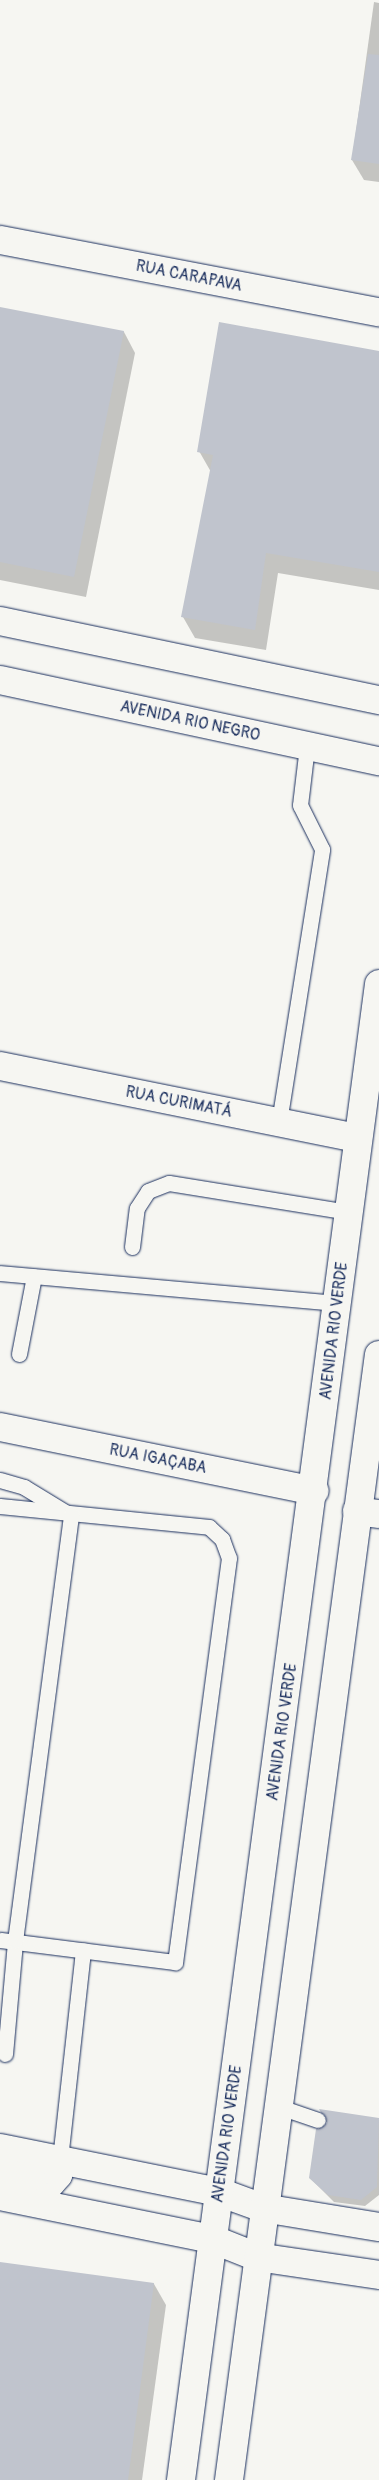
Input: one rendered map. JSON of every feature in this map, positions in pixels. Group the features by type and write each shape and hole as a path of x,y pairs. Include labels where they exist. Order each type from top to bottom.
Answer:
{"main road":[{"name":"RUA CARAPAVA","path":"0,240 379,312"},
{"path":"0,621 379,700"},
{"name":"AVENIDA RIO NEGRO","path":"0,680 379,761"},
{"name":"AVENIDA RIO VERDE","path":"181,2480 212,2239 315,1491 348,1212 379,984"},
{"name":"RUA CURIMATÁ","path":"0,1066 358,1138"},
{"path":"229,2480 277,2106 368,1513 379,1355"},
{"name":"RUA IGAÇABA","path":"0,1427 315,1491"},
{"path":"0,2148 219,2192 264,2208 379,2227"},
{"path":"0,2172 51,2183 58,2175 60,2159"},
{"path":"0,2196 212,2239 257,2257 379,2275"}],"lane":[{"path":"279,1122 322,849 300,805 307,746"},
{"path":"132,1247 137,1208 148,1191 169,1183 200,1184 348,1212"},
{"path":"0,1272 338,1303"},
{"path":"19,1354 34,1276"},
{"path":"0,1480 24,1487 71,1515"},
{"path":"0,1506 71,1515 208,1527 222,1539 229,1558 175,1962 141,1960 83,1950 8,1941"},
{"path":"5,2054 8,1941 71,1515"},
{"path":"60,2159 83,1950"},
{"path":"277,2106 318,2120"}],"building":[{"path":"368,54 379,55 379,164 351,160"},
{"path":"0,307 124,331 74,577 0,562"},
{"path":"219,322 379,351 379,572 266,553 255,630 181,617 213,455 197,452"},
{"path":"319,2109 379,2118 377,2187 361,2200 328,2195 309,2178 316,2129 327,2123"},
{"path":"0,2262 154,2283 128,2480 0,2480"}]}
